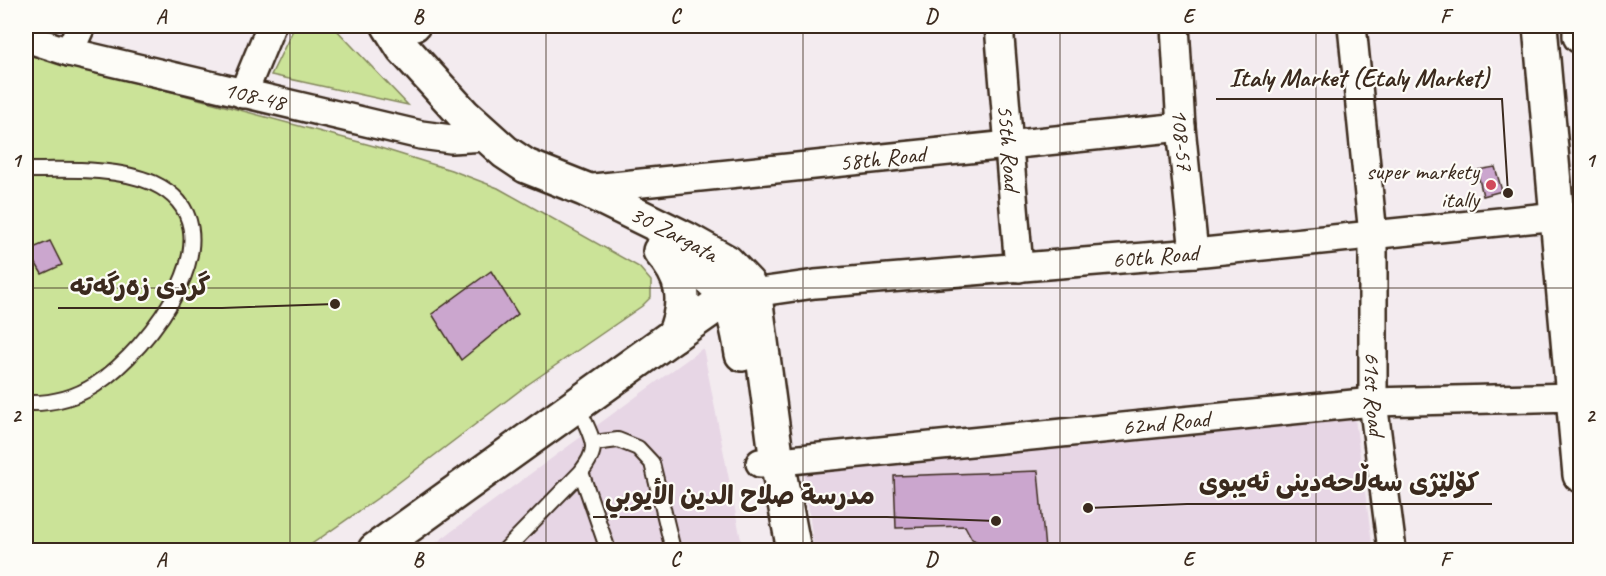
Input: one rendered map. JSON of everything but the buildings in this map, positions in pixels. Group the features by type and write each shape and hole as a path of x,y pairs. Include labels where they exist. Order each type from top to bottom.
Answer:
{"street":[{"path":"69,52 81,26"},
{"path":"243,94 272,26"},
{"name":"30 Zargata","path":"395,26 403,48 486,137 526,166 584,189 686,239 727,262 742,276 738,302"},
{"name":"55th Road","path":"999,26 1019,267"},
{"name":"108-57","path":"1175,26 1181,127 1194,253"},
{"name":"61st Road","path":"1352,26 1373,235 1373,402 1392,550"},
{"path":"1540,26 1581,475"},
{"path":"1580,26 1581,36"},
{"name":"108-48","path":"26,38 69,52 421,135 451,139 486,137"},
{"name":"58th Road","path":"584,189 1181,127"},
{"path":"526,166 571,204 688,264 738,302 769,463 794,550"},
{"name":"60th Road","path":"738,302 794,286 1194,253 1558,216"},
{"path":"660,251 672,265 680,282 683,300 681,318 674,335"},
{"path":"375,550 674,335 738,302"},
{"path":"404,550 487,488 589,431 738,302"},
{"name":"62nd Road","path":"769,463 1373,402 1573,397"},
{"path":"769,463 770,550"}],"lane":[{"path":"26,170 102,172 134,177 153,183 180,205 189,218 192,236 189,262 175,295 158,322 130,355 95,385 74,396 51,403 26,403"},
{"path":"506,550 591,459 589,431 638,448 652,463 673,550"},
{"path":"581,472 608,550"}],"shaded area":[{"path":"703,348 743,550 426,550"},
{"path":"1355,419 1373,550 814,550 803,466"}],"green space":[{"path":"295,26 333,26 408,105 271,75"},
{"path":"26,53 374,146 451,170 498,188 639,267 651,281 651,297 642,306 527,385 385,493 303,550 26,550"}],"place":[{"name":"super markety itally","path":"1491,185"},
{"name":"Italy Market (Etaly Market)","path":"1508,193"},
{"name":"گردی زەرگەتە","path":"335,304"},
{"name":"کۆلێژی سەڵاحەدینی ئەیبوی","path":"1088,508"},
{"name":"مدرسة صلاح الدين الأيوبي","path":"996,521"}]}
